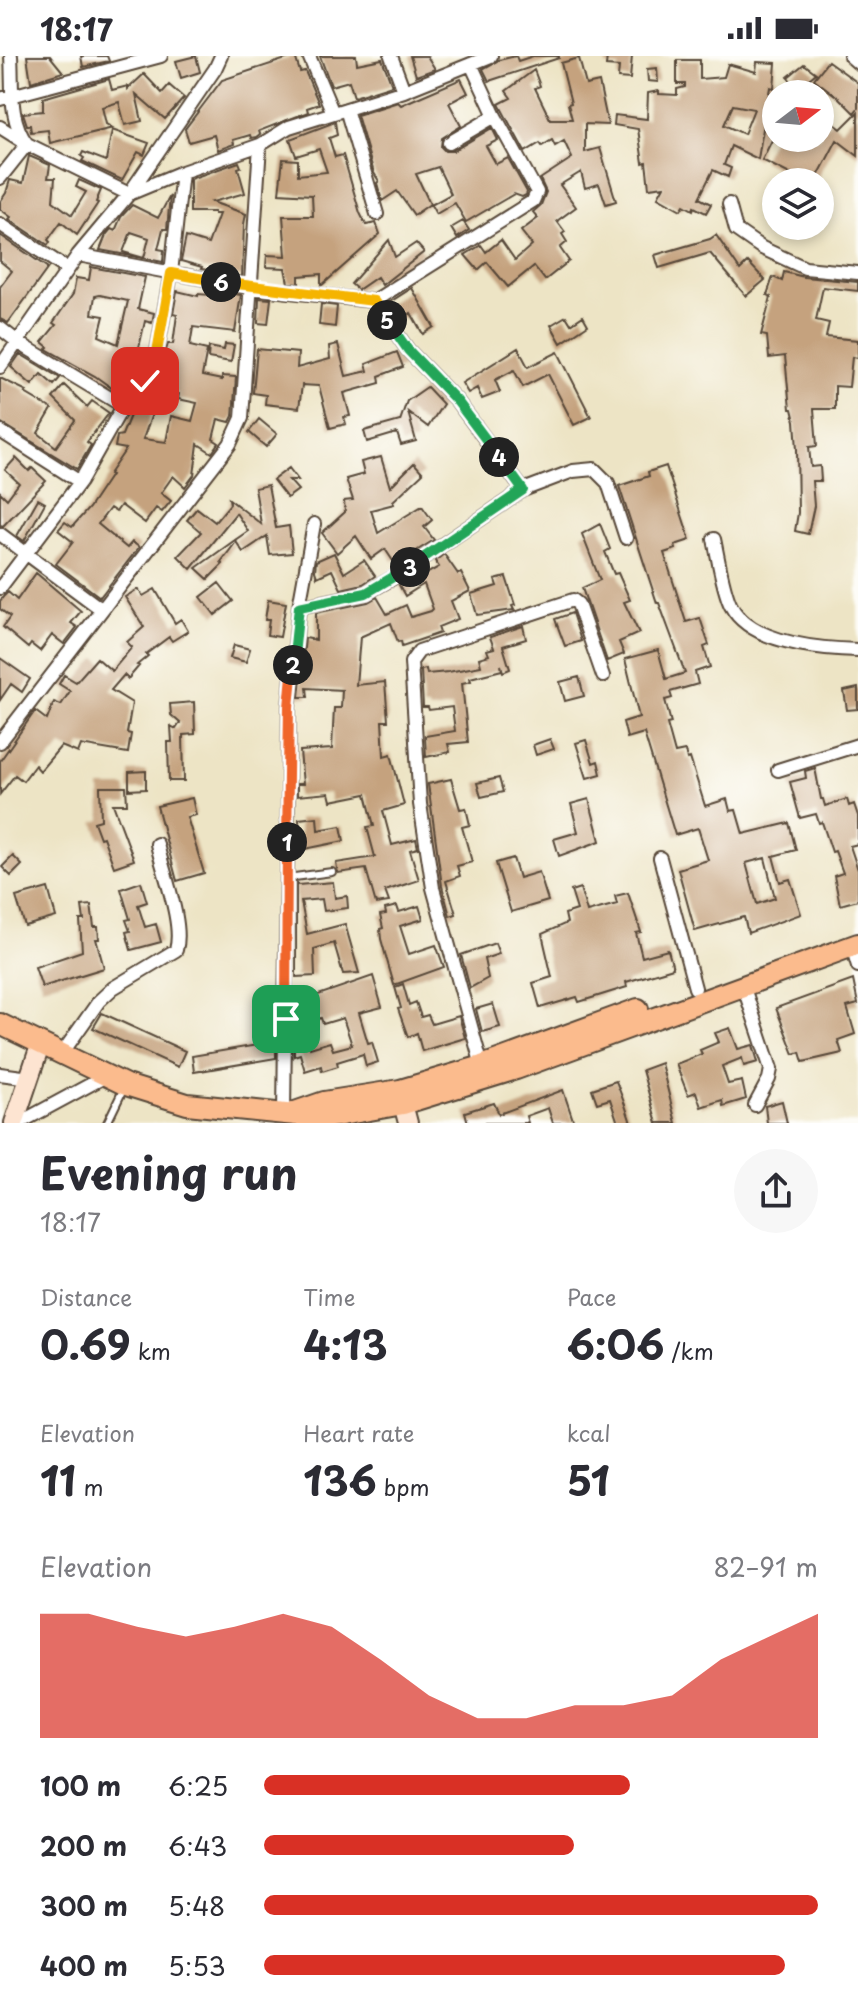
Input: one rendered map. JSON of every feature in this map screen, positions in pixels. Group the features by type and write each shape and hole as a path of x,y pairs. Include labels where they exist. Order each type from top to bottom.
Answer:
{"main road":[{"path":"288,1114 324,1102 400,1090 482,1066 695,988 856,940"},
{"path":"0,1024 40,1046 117,1080 187,1104 325,1118 405,1114 856,940"}],"street":[{"path":"11,56 7,97 17,130 27,144"},
{"path":"0,367 67,269 129,194 221,56"},
{"path":"309,56 333,113"},
{"path":"391,56 404,91"},
{"path":"0,127 27,144 129,194 260,145 289,127 404,91 491,56"},
{"path":"850,56 858,63"},
{"path":"7,97 154,57"},
{"path":"78,255 252,288 374,301 533,201 537,192 495,116 471,64"},
{"path":"346,109 377,214"},
{"path":"449,143 495,116"},
{"path":"0,178 27,144"},
{"path":"1,739 230,444 242,418 260,145"},
{"path":"0,588 80,482 123,406 145,381 157,352 171,273 182,172"},
{"path":"729,204 736,230 762,248 805,268 858,273"},
{"path":"0,224 67,269"},
{"path":"374,301 408,350 457,401 523,490"},
{"path":"0,328 19,343 123,406"},
{"path":"0,431 80,482"},
{"path":"299,607 366,593 398,575 523,490 573,471 594,469 608,483 626,538"},
{"path":"288,1114 289,707 299,607 314,524"},
{"path":"0,534 101,609"},
{"path":"714,539 731,607 751,628 788,642 858,650"},
{"path":"482,1066 433,888 420,804 411,662 419,651 573,600 578,604 603,676"},
{"path":"778,770 858,745"},
{"path":"61,1055 99,1001 113,988 176,950 179,941 176,921 157,844"},
{"path":"660,858 695,988"},
{"path":"856,940 858,966"},
{"path":"743,985 771,1069 755,1105"},
{"path":"17,1123 40,1046"},
{"path":"0,1074 30,1078"},
{"path":"17,1123 117,1080"}],"lane":[{"path":"287,878 332,872"},
{"path":"107,1123 117,1080"}],"building":[{"path":"27,56 50,56 63,72 31,82"},
{"path":"81,56 107,56 109,61 83,67"},
{"path":"196,56 200,72 181,78 176,61"},
{"path":"295,56 300,72 305,71 319,104 307,108 308,112 259,131 256,137 251,138 250,135 233,140 234,144 218,150 214,135 189,142 185,129 222,80"},
{"path":"320,56 356,56 357,64 382,59 392,85 354,97 349,81 331,86"},
{"path":"410,56 427,56 435,69 416,76"},
{"path":"516,56 518,61 533,56 559,58 489,81 483,69 499,60"},
{"path":"607,56 632,56 630,79 618,78 619,67 606,66"},
{"path":"579,58 586,85 599,82 608,125 585,124 585,152 600,148 616,201 606,204 599,184 585,188 581,172 560,185 576,207 557,221 565,232 562,234 567,242 560,248 569,261 545,280 534,266 508,287 487,262 478,270 465,255 481,245 486,252 501,240 515,260 532,245 521,231 538,218 533,212 541,205 546,192 540,179 572,158 564,141 555,146 552,140 542,146 540,143 525,152 499,104 511,98 506,91 534,70 540,86 535,88 550,119 572,119 561,63"},
{"path":"677,60 700,60 700,79 724,77 728,64 756,72 757,62 776,63 775,80 762,80 762,135 758,159 731,146 724,165 731,168 728,177 713,170 699,198 711,204 706,213 684,205 681,210 658,197 664,186 649,188 638,129 614,125 615,115 647,119 648,93 659,91 659,94 677,95 677,89 685,87 685,84 677,84","holes":["733,105 754,109 744,134 724,125"]},
{"path":"828,61 858,83 858,108 854,113 834,94 834,80 814,79"},
{"path":"804,64 816,73 808,80 790,80 788,77"},
{"path":"657,68 658,82 648,81 647,69"},
{"path":"144,74 162,93 169,85 184,98 165,119 136,94 142,121 125,125 119,102 102,107 106,124 113,128 50,143 48,130 31,132 30,125 27,125 23,113 43,111 43,98 109,79 112,90 128,86 128,89"},
{"path":"461,79 468,93 449,103 461,126 442,138 441,147 445,151 453,151 492,128 498,140 486,146 496,164 508,158 526,195 514,194 466,222 455,203 436,214 431,205 451,194 438,167 416,174 430,204 414,215 397,191 382,201 379,181 357,115 398,102 401,105"},
{"path":"858,112 858,156 837,140 834,146 834,123 841,129"},
{"path":"335,122 337,135 329,138 335,157 343,155 360,213 366,225 376,223 380,234 321,286 321,274 299,276 299,284 288,283 285,268 266,267 267,255 286,256 283,216 313,216 312,195 279,193 283,159 298,160 298,175 327,172 319,149 296,156 290,139"},
{"path":"112,130 149,143 144,155 138,152 122,180 82,161 84,158 81,156 83,152 106,161"},
{"path":"766,152 831,152 822,168 778,168 762,160"},
{"path":"29,156 50,165 48,178 55,178 53,201 72,215 86,192 76,187 79,180 101,190 98,203 77,235 61,222 48,240 48,245 9,219 11,217 0,209 10,180 23,183"},
{"path":"239,162 245,193 212,202 246,214 242,277 201,269 181,261 186,237 208,244 219,214 190,212 190,179"},
{"path":"170,196 167,229 163,229 158,249 164,250 163,262 100,250 106,235 111,229 115,231 121,217 132,205 158,218","holes":["131,232 149,238 144,258 123,252"]},
{"path":"463,221 469,230 457,238 451,228"},
{"path":"0,235 48,268 8,323 0,319 0,287 12,271 0,261"},
{"path":"716,235 740,270 748,262 765,280 746,296 710,253 659,268 655,255"},
{"path":"389,240 395,257 416,243 424,252 382,285 377,277 358,290 351,284"},
{"path":"91,267 145,277 138,309 154,313 152,323 145,321 138,352 143,353 120,394 46,349 48,347 42,342 56,325 53,323 73,294 76,278 89,280","holes":["95,296 128,301 118,344 99,336 104,316 92,314"]},
{"path":"784,272 858,282 858,291 823,287 816,320 829,323 826,337 858,340 858,358 852,357 849,387 835,386 835,409 814,409 817,446 809,447 811,467 820,466 821,481 812,481 814,506 808,534 795,531 798,513 797,449 785,356 769,358 767,336 761,335 773,277 782,281"},
{"path":"412,288 434,327 423,334 411,313 400,320 387,304"},
{"path":"210,290 241,295 235,332 193,327 190,346 207,350 202,376 222,380 222,376 236,377 233,416 230,422 218,419 213,439 219,443 212,453 198,444 194,475 185,487 173,476 161,493 171,501 162,512 156,508 145,523 121,505 116,512 110,508 98,524 127,548 132,542 139,547 100,597 56,564 73,542 58,530 65,522 72,527 111,475 126,449 115,447 117,436 122,435 133,408 152,414 143,439 166,442 171,416 192,421 197,403 178,399 179,394 165,391 171,364 162,363 168,344 173,344 177,291 198,296 210,295"},
{"path":"259,298 271,299 268,324 258,323"},
{"path":"321,304 337,306 335,327 319,325"},
{"path":"566,316 571,324 583,316 588,325 561,343 551,325"},
{"path":"225,344 234,345 231,362 208,358 209,347 224,350"},
{"path":"338,344 346,376 368,371 366,364 397,352 403,367 379,376 380,383 344,393 350,416 344,417 346,424 330,428 319,386 302,385 299,408 265,404 266,395 253,393 257,349 298,353 297,368 330,359 329,346"},
{"path":"518,348 528,367 558,352 591,417 574,425 548,374 523,387 514,370 495,380 500,392 482,399 477,388 468,393 462,383"},
{"path":"20,354 60,378 54,385 41,374 32,385 11,367"},
{"path":"0,378 27,391 25,393 52,409 38,433 56,447 75,420 53,398 64,385 87,407 92,401 109,413 87,442 91,445 77,469 0,422"},
{"path":"427,387 443,404 428,427 408,412 416,441 401,445 397,433 367,442 364,431 400,421 407,401"},
{"path":"259,419 277,434 266,447 249,432"},
{"path":"381,457 390,487 414,463 423,473 393,501 394,504 371,510 378,533 422,506 432,520 424,527 434,540 400,561 398,558 393,561 385,549 371,559 356,536 337,553 322,533 345,512 344,501 353,500 346,479 364,474 361,462"},
{"path":"16,458 29,471 32,468 46,481 3,526 0,525 0,492 7,499 19,483 5,470"},
{"path":"666,466 690,540 664,553 686,622 700,618 709,645 704,647 710,667 695,672 698,684 670,692 672,698 665,700 671,723 667,724 675,753 685,751 687,759 690,758 705,806 727,799 730,811 736,810 743,834 789,823 796,850 773,856 780,882 790,879 801,914 748,933 744,917 695,931 678,869 708,860 698,828 675,835 644,733 627,738 623,722 639,717 625,659 658,650 666,679 685,673 657,603 619,486 649,476 648,472","holes":["765,858 775,898 757,904 746,863"]},
{"path":"289,468 298,480 289,480 298,490 287,498 273,480"},
{"path":"268,485 276,528 289,526 292,553 270,555 267,536 243,552 235,540 248,531 236,513 191,569 178,556 201,532 187,520 197,508 215,522 230,504 229,499 261,524 255,488"},
{"path":"38,499 45,503 24,541 17,536"},
{"path":"600,524 610,549 605,552 630,600 624,602 639,633 619,642 624,654 607,661 582,588 600,580 582,534"},
{"path":"235,540 221,562 223,564 208,579 196,568"},
{"path":"334,553 344,573 364,560 375,576 363,584 341,589 332,570 317,577 316,561"},
{"path":"444,554 458,574 461,573 470,591 451,601 458,619 438,627 440,633 402,646 391,623 360,637 356,685 385,682 388,721 382,721 384,756 391,754 404,805 383,811 392,845 416,839 418,848 410,850 419,880 385,891 389,902 376,904 366,869 338,873 336,863 375,857 367,827 374,826 366,794 331,801 329,793 297,796 297,784 303,784 300,751 332,749 334,708 341,708 342,690 307,688 308,697 299,697 305,638 316,640 316,613 368,602 377,597 387,614 406,605 411,617 431,611 433,609 424,584 405,596 399,585 406,580 408,584 439,567 435,561"},
{"path":"36,573 81,611 71,623 77,627 64,644 52,635 40,651 31,644 28,648 3,627 10,617 0,609 0,601 8,592 17,600"},
{"path":"506,577 514,610 477,615 471,594 497,586 495,580"},
{"path":"219,583 233,601 215,615 201,597"},
{"path":"138,589 143,596 155,589 175,623 181,619 188,631 172,641 169,637 146,654 148,656 128,679 124,675 111,690 132,703 127,733 131,734 128,753 81,745 78,753 61,746 40,771 35,765 23,781 15,775 0,794 0,761 35,711 47,720 54,702 61,705 70,691 59,684 64,675 76,682 97,658 112,671 132,647 127,642 144,627 125,597"},
{"path":"268,600 286,603 280,637 267,635 269,620 265,620"},
{"path":"572,613 581,641 565,646 555,619"},
{"path":"523,626 526,639 503,646 510,669 503,672 501,665 502,670 462,683 468,742 448,744 450,752 426,757 425,736 455,731 452,707 429,710 423,707 421,670 426,669 427,674 481,666 479,658 489,655 487,650 494,648 490,637"},
{"path":"234,645 250,649 246,662 230,658"},
{"path":"0,658 30,679 22,692 11,684 0,700"},
{"path":"579,677 584,696 565,701 560,682"},
{"path":"858,688 858,709 847,710 844,691"},
{"path":"194,702 195,734 183,735 184,781 169,781 168,742 172,742 171,726 176,729 180,723 171,715 170,704"},
{"path":"550,739 554,749 536,755 533,745"},
{"path":"586,740 593,763 598,761 601,774 587,778 576,743"},
{"path":"815,768 825,806 847,799 849,806 854,804 858,816 858,844 850,846 858,870 858,900 840,905 834,876 843,873 835,851 832,852 822,822 819,823 816,814 800,818 790,782 806,778 805,771"},
{"path":"146,771 146,789 129,790 129,772"},
{"path":"499,778 503,792 481,797 477,783"},
{"path":"451,779 460,809 466,808 470,825 462,827 472,862 457,866 460,876 446,881 456,914 450,916 442,886 428,784"},
{"path":"100,787 126,787 127,804 113,804 134,860 114,867 94,822 101,820"},
{"path":"192,798 196,815 187,817 204,873 177,881 157,806"},
{"path":"589,799 600,841 559,856 554,839 578,832 571,804"},
{"path":"317,817 318,830 341,826 344,841 300,850 299,819"},
{"path":"13,856 22,865 11,876 2,867"},
{"path":"513,858 519,878 539,872 548,901 511,912 496,863"},
{"path":"141,882 147,902 138,905 145,927 156,924 161,942 131,950 126,932 130,931 126,920 130,919 121,889"},
{"path":"333,882 335,898 347,896 348,908 324,911 322,899 301,901 307,934 345,924 359,973 343,974 334,943 314,949 315,976 296,977 296,883"},
{"path":"48,888 56,917 25,926 16,897"},
{"path":"580,888 587,912 617,904 615,896 628,893 641,932 636,933 642,957 668,950 673,968 626,982 627,987 579,1002 577,997 540,1008 533,983 552,977 542,934 567,923 565,914 577,910 571,891"},
{"path":"91,905 94,927 98,927 99,939 96,939 104,968 42,987 35,967 82,951 82,906"},
{"path":"397,906 399,912 419,906 423,919 400,926 409,954 436,945 444,967 394,985 381,939 380,929 383,928 380,915 386,914 385,909"},
{"path":"495,943 499,954 484,959 488,978 470,988 461,955"},
{"path":"373,976 382,1007 359,1013 368,1043 372,1042 378,1062 366,1066 363,1054 337,1062 338,1066 322,1071 321,1066 305,1071 300,1054 294,1056 294,1030 303,1027 310,1048 330,1042 333,1050 352,1045 343,1018 323,1024 321,1018 302,1024 295,1003"},
{"path":"853,980 858,1004 847,1007 855,1034 838,1040 842,1053 803,1062 800,1052 794,1054 776,1008"},
{"path":"403,984 409,1005 416,1002 421,1017 428,1015 432,1024 459,1016 465,1038 422,1051 417,1033 408,1037 398,1009 401,1008 395,987"},
{"path":"493,1004 500,1027 482,1032 476,1009"},
{"path":"102,1013 185,1051 178,1067 93,1028"},
{"path":"730,1028 738,1049 753,1045 758,1062 744,1066 742,1058 722,1066 728,1084 742,1081 746,1099 723,1106 722,1100 701,1107 696,1092 688,1095 676,1064 702,1054 700,1050 719,1042 715,1033"},
{"path":"276,1042 276,1058 194,1072 192,1056"},
{"path":"661,1063 676,1123 657,1123 642,1070"},
{"path":"616,1081 631,1123 618,1123 610,1099 597,1103 592,1089"},
{"path":"563,1090 574,1123 553,1123 548,1108 526,1116 528,1123 468,1123 465,1112 494,1103 499,1114"},
{"path":"782,1101 787,1123 767,1123 765,1106"}],"route":[{"path":"145,381 157,352 171,273 252,288 374,301 408,350 457,401 523,490 398,575 366,593 299,607 289,707 286,1019"}]}
